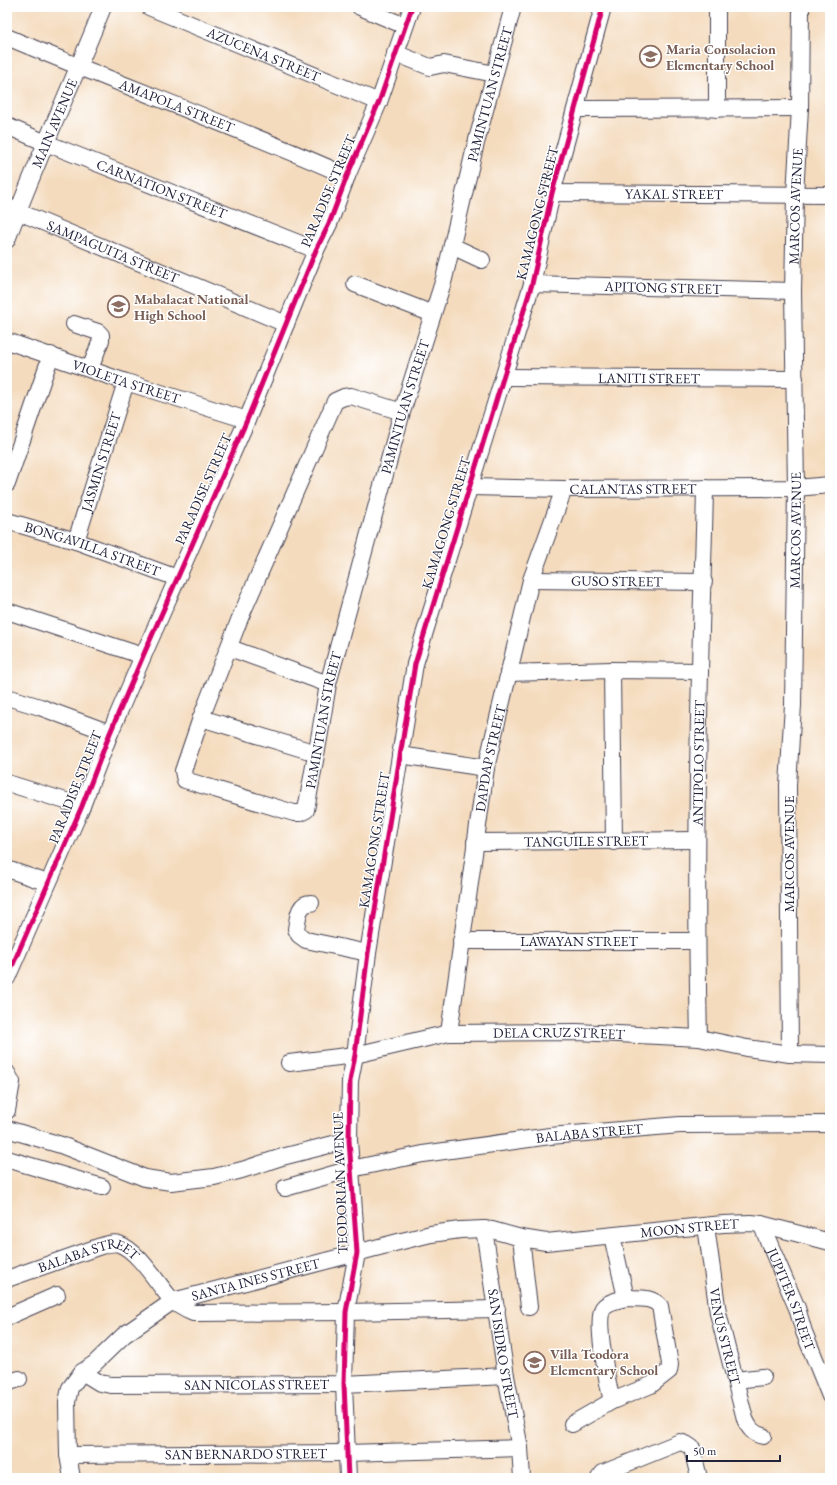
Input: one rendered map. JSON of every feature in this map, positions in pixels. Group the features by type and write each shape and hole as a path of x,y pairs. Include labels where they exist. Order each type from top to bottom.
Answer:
{"street":[{"name":"MAIN AVENUE","path":"7,240 12,209 46,143 104,7"},
{"name":"AZUCENA STREET","path":"149,7 379,102"},
{"path":"360,7 405,26"},
{"name":"PARADISE STREET","path":"7,978 12,955 48,883 82,806 110,733 246,420 316,250 329,224 346,176 379,102 412,7"},
{"name":"PAMINTUAN STREET","path":"201,718 183,770 183,777 185,780 294,813 300,813 306,810 328,684 402,412 444,279 475,147 513,7"},
{"name":"KAMAGONG STREET","path":"356,1056 368,953 415,664 532,284 552,193 603,7"},
{"path":"717,7 717,110"},
{"name":"MARCOS AVENUE","path":"790,1054 788,785 793,705 796,488 794,291 795,195 800,108 801,7"},
{"name":"AMAPOLA STREET","path":"7,37 79,68 305,157 346,176"},
{"path":"395,53 430,67 444,64 496,74"},
{"path":"576,110 717,110 800,108"},
{"name":"CARNATION STREET","path":"7,126 46,143 316,250"},
{"name":"YAKAL STREET","path":"552,193 830,195"},
{"name":"SAMPAGUITA STREET","path":"12,209 286,324"},
{"path":"452,246 482,260"},
{"path":"355,284 433,314"},
{"name":"APITONG STREET","path":"532,284 794,291"},
{"path":"74,324 98,332 101,335 101,340 90,370"},
{"name":"VIOLETA STREET","path":"7,341 126,382 246,420"},
{"path":"7,484 51,355"},
{"name":"LANITI STREET","path":"504,377 795,379"},
{"name":"JASMIN STREET","path":"76,541 126,382"},
{"path":"316,753 201,718 230,648 240,618 335,401 351,396 402,412"},
{"name":"CALANTAS STREET","path":"470,487 564,489 796,488 830,486"},
{"name":"ANTIPOLO STREET","path":"699,1038 697,840 705,488"},
{"name":"DAPDAP STREET","path":"449,1033 486,768 531,580 564,489"},
{"name":"BONGAVILLA STREET","path":"7,520 76,541 177,578"},
{"name":"GUSO STREET","path":"531,580 704,582"},
{"path":"7,611 143,656"},
{"path":"230,648 328,684"},
{"path":"612,670 614,842"},
{"path":"508,673 612,670 700,671"},
{"path":"7,697 40,707 110,733"},
{"path":"400,755 486,768"},
{"path":"7,783 82,806"},
{"name":"TANGUILE STREET","path":"475,842 614,842 697,840"},
{"path":"7,869 48,883"},
{"path":"312,903 306,903 301,908 296,929 299,935 306,940 368,953"},
{"name":"LAWAYAN STREET","path":"461,941 697,941"},
{"name":"DELA CRUZ STREET","path":"289,1063 356,1056 449,1033 577,1032 699,1038 747,1048 790,1054 830,1055"},
{"name":"TEODORIAN AVENUE","path":"348,1478 344,1384 346,1312 357,1253 349,1140 350,1081 356,1056"},
{"path":"7,1073 12,1082 7,1111"},
{"name":"BALABA STREET","path":"285,1188 351,1169 423,1154 550,1136 680,1125 830,1124"},
{"path":"7,1129 61,1145 145,1178 171,1182 214,1177 282,1157 349,1140"},
{"path":"7,1160 102,1187"},
{"name":"MOON STREET","path":"546,1242 743,1223 761,1224 830,1242"},
{"name":"JUPITER STREET","path":"761,1224 798,1308 804,1332 824,1366 830,1396"},
{"name":"VENUS STREET","path":"706,1226 718,1313 744,1419 748,1426 756,1434 763,1436"},
{"name":"SANTA INES STREET","path":"72,1478 68,1454 67,1402 70,1388 82,1372 94,1364 124,1335 173,1301 431,1234 460,1230 484,1229 521,1238 546,1242"},
{"name":"SAN ISIDRO STREET","path":"484,1229 506,1376 520,1448 522,1478"},
{"path":"612,1236 626,1298"},
{"path":"521,1238 529,1307"},
{"name":"BALABA STREET","path":"7,1279 112,1243 119,1244 128,1249 139,1259 173,1301"},
{"path":"7,1317 57,1295"},
{"path":"572,1424 612,1401 651,1385 669,1371 670,1364 660,1306 656,1301 650,1299 626,1298 607,1304 603,1308 601,1314 601,1334 607,1382 612,1401"},
{"path":"173,1301 193,1313 497,1309"},
{"name":"SAN NICOLAS STREET","path":"82,1372 100,1382 111,1385 344,1384 506,1376"},
{"path":"735,1380 763,1377"},
{"path":"599,1478 603,1474 680,1442 692,1448 699,1478"},
{"name":"SAN BERNARDO STREET","path":"68,1454 346,1453 520,1448"}],"cycle path":[{"path":"7,978 82,806 110,733 143,656 247,420 316,250 329,224 347,176 379,102 412,7"},
{"path":"348,1478 344,1384 346,1312 357,1253 349,1140 350,1081 355,1055 368,953 415,664 532,284 552,193 603,7"}],"place":[{"name":"Maria Consolacion Elementary School","path":"651,57"},
{"name":"Mabalacat National High School","path":"118,307"},
{"name":"Villa Teodora Elementary School","path":"534,1362"}]}
